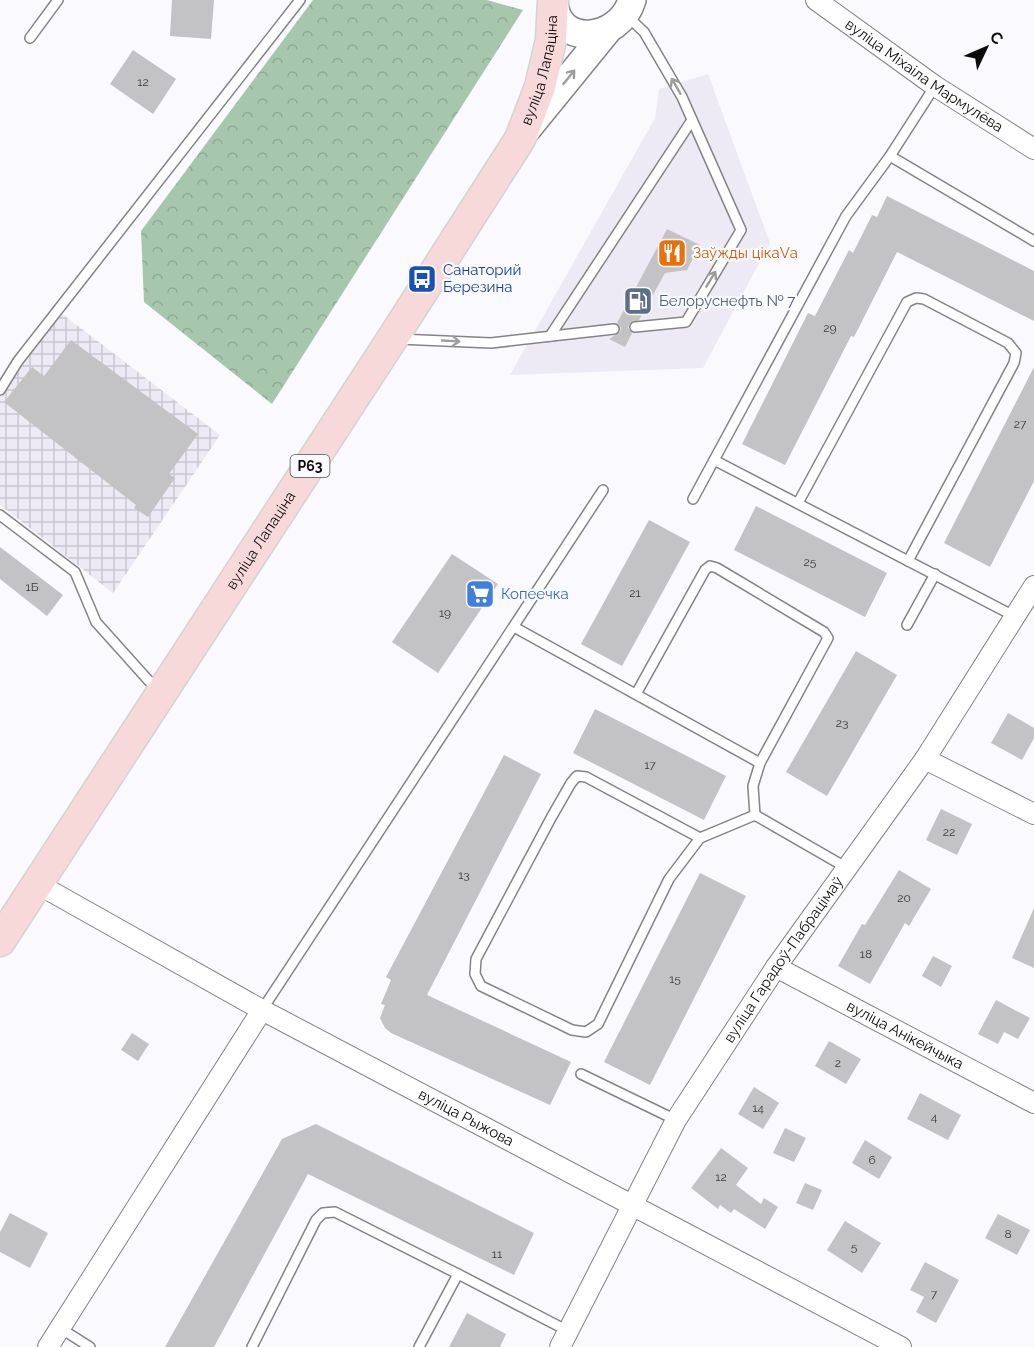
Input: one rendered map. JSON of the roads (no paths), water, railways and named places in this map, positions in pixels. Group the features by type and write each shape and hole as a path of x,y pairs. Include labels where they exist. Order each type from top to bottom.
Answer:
{"main road":[{"name":"вуліца Лапаціна","path":"554,0 554,12 564,26 585,34 621,15"},
{"name":"вуліца Лапаціна","path":"519,139 540,87 551,40 554,0"},
{"name":"вуліца Лапаціна","path":"0,941 392,339 519,139 621,15"}],"street":[{"name":"вуліца Міхаіла Мармулёва","path":"816,0 935,86 1034,148"},
{"name":"вуліца Гарадоў-Пабрацімаў","path":"564,1339 676,1120 776,966 925,759 1034,586"},
{"path":"925,759 1034,814"},
{"name":"вуліца Рыжова","path":"36,884 262,1010 901,1347"},
{"name":"вуліца Анікейчыка","path":"776,966 1034,1103"},
{"path":"48,1347 262,1010"}],"lane":[{"path":"30,38 58,0"},
{"path":"0,390 18,361 300,0"},
{"path":"621,15 644,32 682,97 741,230 686,322 635,327"},
{"path":"693,499 846,216 890,156 935,86"},
{"path":"550,336 692,120"},
{"path":"890,156 1034,241"},
{"path":"798,503 907,302 916,298 924,299 1008,344 1016,353 1014,363 908,561"},
{"path":"392,339 492,343 614,329"},
{"path":"714,460 1014,615"},
{"path":"262,1010 603,490"},
{"path":"0,515 75,572 96,622 161,694"},
{"path":"636,694 705,570 710,566 717,567 824,632 828,639 760,763 753,786 755,815"},
{"path":"907,625 935,574"},
{"path":"514,627 760,763"},
{"path":"700,838 586,777 577,776 571,783 476,959 475,974 481,986 572,1030 586,1032 598,1024 669,879 700,838 755,815"},
{"path":"755,815 846,868"},
{"path":"581,1074 676,1120"},
{"path":"252,1347 316,1220 323,1213 334,1212 458,1274 564,1339"},
{"path":"419,1347 458,1274"},
{"path":"60,1328 90,1347"}],"place":[{"name":"Заўжды цікаVа","path":"672,253"},
{"name":"Санаторий Березина","path":"422,279"},
{"name":"Белоруснефть № 7","path":"638,301"},
{"name":"Копеечка","path":"480,594"}]}
